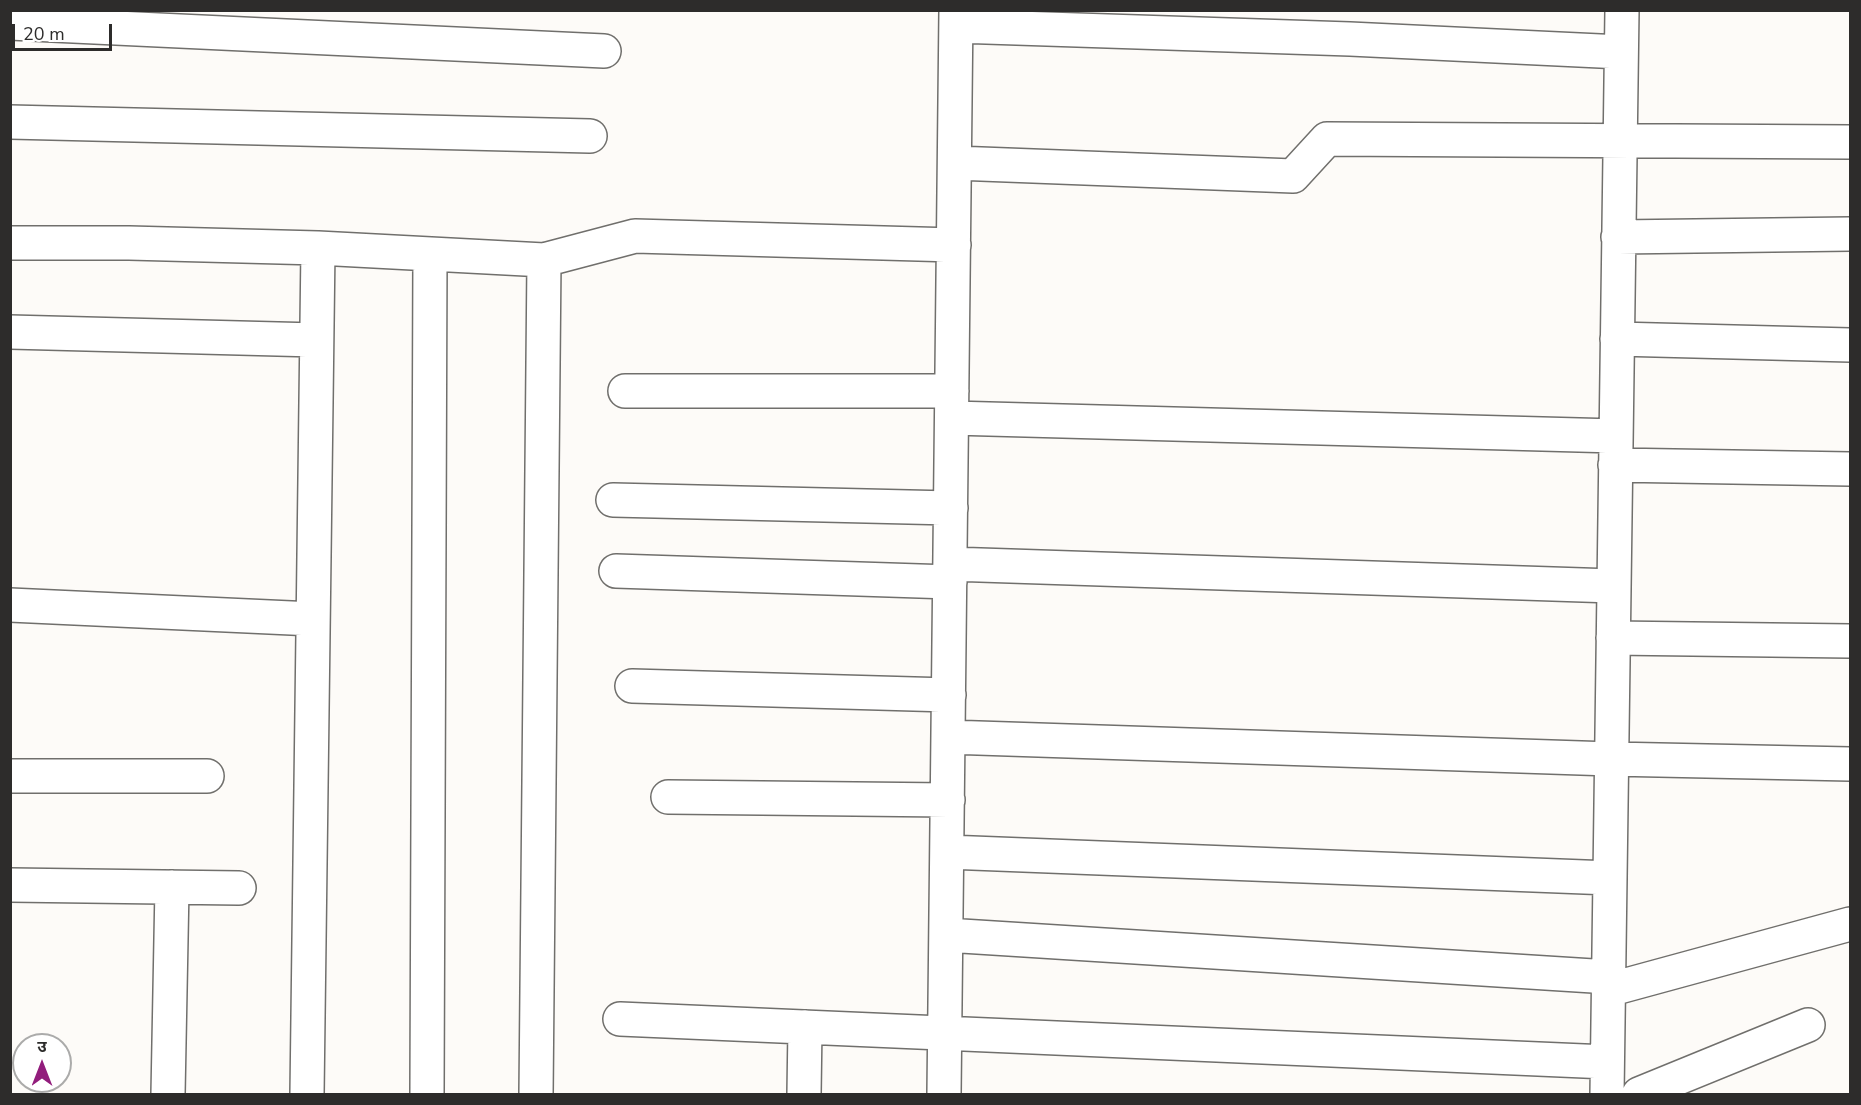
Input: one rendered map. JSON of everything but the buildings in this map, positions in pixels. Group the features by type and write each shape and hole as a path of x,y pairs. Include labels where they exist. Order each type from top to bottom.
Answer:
{"street":[{"path":"1607,1095 1622,10"},
{"path":"944,1095 956,18 1621,52"},
{"path":"10,23 604,51"},
{"path":"10,122 590,136"},
{"path":"955,163 1293,176 1327,139 1851,142"},
{"path":"1618,237 1851,234"},
{"path":"10,243 129,243 318,249 544,260 635,236 954,245"},
{"path":"307,1095 318,249"},
{"path":"427,1095 430,254"},
{"path":"536,1095 544,260"},
{"path":"10,332 316,340"},
{"path":"1617,339 1851,345"},
{"path":"625,392 952,404 1851,469"},
{"path":"613,500 951,508"},
{"path":"616,572 950,573 1613,585"},
{"path":"10,605 313,619"},
{"path":"1613,638 1851,640"},
{"path":"632,686 949,695"},
{"path":"948,738 1611,759 1851,764"},
{"path":"10,776 207,776"},
{"path":"668,797 948,800"},
{"path":"947,852 1610,878"},
{"path":"10,885 239,888"},
{"path":"168,1095 172,887"},
{"path":"946,935 1608,983 1851,924"},
{"path":"620,1019 1607,1062"},
{"path":"1639,1095 1808,1025"},
{"path":"804,1095 805,1027"}]}
